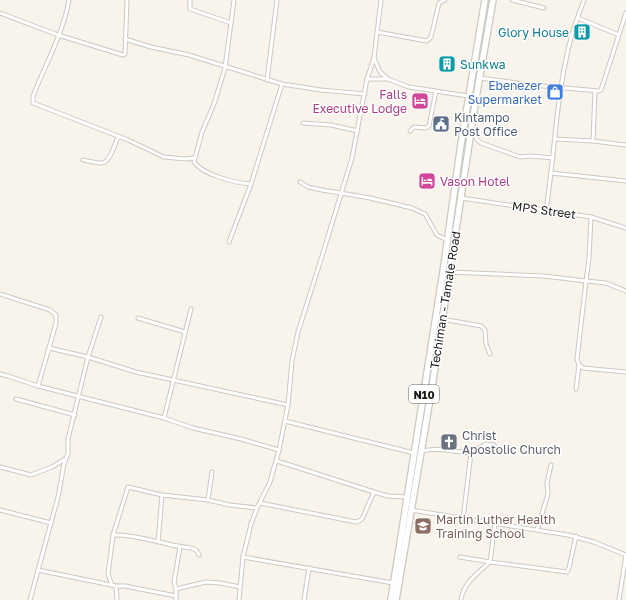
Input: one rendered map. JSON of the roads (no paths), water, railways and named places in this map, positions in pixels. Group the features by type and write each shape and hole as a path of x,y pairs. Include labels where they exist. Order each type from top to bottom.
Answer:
{"highway":[{"name":"Techiman - Tamale Road","path":"391,600 392,583 424,397 448,240 468,96 485,0"},
{"name":"Techiman - Tamale Road","path":"396,600 493,0"},
{"path":"468,96 476,98"}],"street":[{"path":"69,0 51,54 35,90 33,103 164,157 185,159 194,158"},
{"path":"0,13 58,35 123,55 125,54 127,0"},
{"path":"190,0 189,7 193,10 231,23"},
{"path":"234,0 225,68 214,104 202,132 194,162 199,168 232,182 251,184"},
{"path":"267,80 277,0"},
{"path":"239,600 243,557 251,524 270,482 277,461 288,405 292,361 298,332 342,193 358,131 367,79 374,58 381,0"},
{"path":"377,32 427,40 431,37 439,3 444,2 445,0"},
{"path":"512,0 544,8"},
{"path":"546,210 562,88 570,44 584,0"},
{"path":"480,78 562,88 595,91 601,90 626,13"},
{"path":"578,18 619,35"},
{"path":"125,39 151,47 189,55 225,68 282,84 321,90 365,94"},
{"path":"374,58 380,72 388,79"},
{"path":"367,79 388,79 409,86 468,96"},
{"path":"229,242 251,184 282,84"},
{"path":"410,131 414,127 426,128 430,126 436,91"},
{"path":"593,141 595,91"},
{"path":"303,123 331,125 358,131"},
{"path":"472,123 474,136 480,143 513,156 553,158"},
{"path":"83,160 103,163 106,162 118,137"},
{"path":"555,139 593,141 626,145"},
{"path":"551,173 626,181"},
{"path":"300,182 308,187 406,206 425,214 437,234 448,240"},
{"name":"MPS Street","path":"460,198 591,217 626,228"},
{"path":"576,389 579,365 577,360 590,258 591,217"},
{"path":"449,272 544,276 606,283 626,291"},
{"path":"0,294 50,310 56,315 56,323 38,386"},
{"path":"164,418 191,309"},
{"path":"30,600 58,497 65,459 68,453 68,439 88,357 101,317"},
{"path":"138,318 185,332"},
{"path":"442,319 481,326 485,330 486,344 490,354"},
{"path":"49,348 88,357 136,372 288,405"},
{"path":"579,365 583,368 626,372"},
{"path":"0,374 38,386 164,418 192,428 241,439 279,450"},
{"path":"16,400 75,415"},
{"path":"285,421 414,453"},
{"path":"420,451 443,449 455,452 471,453 486,444 494,445"},
{"path":"464,519 471,453"},
{"path":"0,467 30,475 52,467 65,459"},
{"path":"277,461 388,496 407,497"},
{"path":"537,530 548,494 546,482 551,465"},
{"path":"208,500 212,472"},
{"path":"112,585 108,574 113,535 128,487 162,495 208,500 230,505 257,508"},
{"path":"260,503 359,522 362,519 374,492"},
{"path":"158,542 162,495"},
{"path":"0,510 51,523"},
{"path":"411,510 576,536 626,555 619,600"},
{"path":"461,600 464,588 474,576 490,562 495,524"},
{"path":"113,535 125,534 136,536 196,550 199,555"},
{"path":"460,557 567,572 576,536"},
{"path":"176,600 176,589 174,582 180,547"},
{"path":"243,557 392,583"},
{"path":"304,600 309,568"},
{"path":"38,570 116,586 125,586 176,596"},
{"path":"176,589 206,582 240,587"},
{"path":"116,586 117,600"}],"place":[{"name":"Glory House","path":"582,32"},
{"name":"Sunkwa","path":"447,64"},
{"name":"Ebenezer Supermarket","path":"555,92"},
{"name":"Falls Executive Lodge","path":"420,101"},
{"name":"Kintampo Post Office","path":"441,124"},
{"name":"Vason Hotel","path":"427,181"},
{"name":"Christ Apostolic Church","path":"449,442"},
{"name":"Martin Luther Health Training School","path":"423,526"}]}
